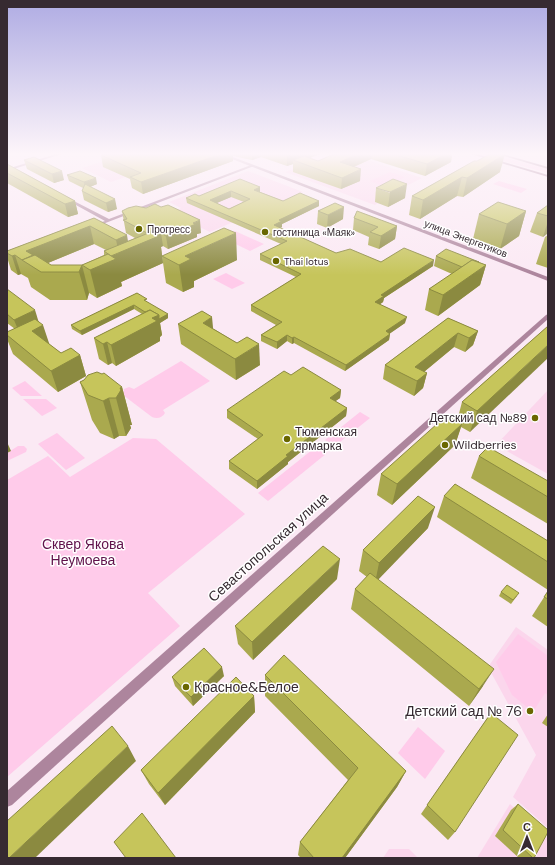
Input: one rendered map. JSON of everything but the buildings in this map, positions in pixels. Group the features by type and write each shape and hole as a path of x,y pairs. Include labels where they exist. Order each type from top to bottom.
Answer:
{"street":[{"path":"90,228 178,194"},
{"name":"улица Энергетиков","path":"326,194 548,279"},
{"path":"60,195 109,221"},
{"name":"Севастопольская улица","path":"7,800 548,316"}],"shaded area":[{"path":"188,194 297,194 210,232 170,213 181,208 169,202"},
{"path":"346,194 390,194 375,202 378,203 375,205"},
{"name":"Детский сад №89","path":"548,390 548,474 496,445"},
{"name":"Детский сад № 76","path":"516,627 548,650 548,828 513,797 536,755 488,667"},
{"path":"510,804 548,839 548,858 477,858"},
{"path":"389,849 409,849 418,858 383,858"}],"green space":[{"path":"235,231 264,244 250,251 221,237"},
{"path":"226,273 245,283 232,289 213,279"},
{"path":"181,361 210,381 163,410 165,413 161,417 152,417 123,395 124,389 129,387 134,389"},
{"path":"25,381 42,396 21,396 12,388"},
{"path":"23,399 46,399 57,408 42,416"},
{"path":"360,412 370,418 335,446 325,440"},
{"path":"57,433 85,458 66,470 38,444"},
{"name":"Сквер Якова Неумоева","path":"133,438 156,439 245,514 148,593 180,626 7,777 7,480 48,456 70,477"},
{"path":"18,446 24,446 27,449 26,452 7,461 7,453"},
{"path":"317,446 327,453 268,501 258,493"},
{"path":"518,634 548,656 548,695 545,693 533,712 512,695 496,662"},
{"path":"418,727 445,751 425,779 398,753"}],"place":[{"name":"Прогресс","path":"139,229"},
{"name":"гостиница «Маяк»","path":"265,232"},
{"name":"Thai lotus","path":"276,261"},
{"name":"Детский сад №89","path":"535,418"},
{"name":"Тюменская ярмарка","path":"287,439"},
{"name":"Wildberries","path":"445,445"},
{"name":"Красное&Белое","path":"186,687"},
{"name":"Детский сад № 76","path":"530,711"}]}
